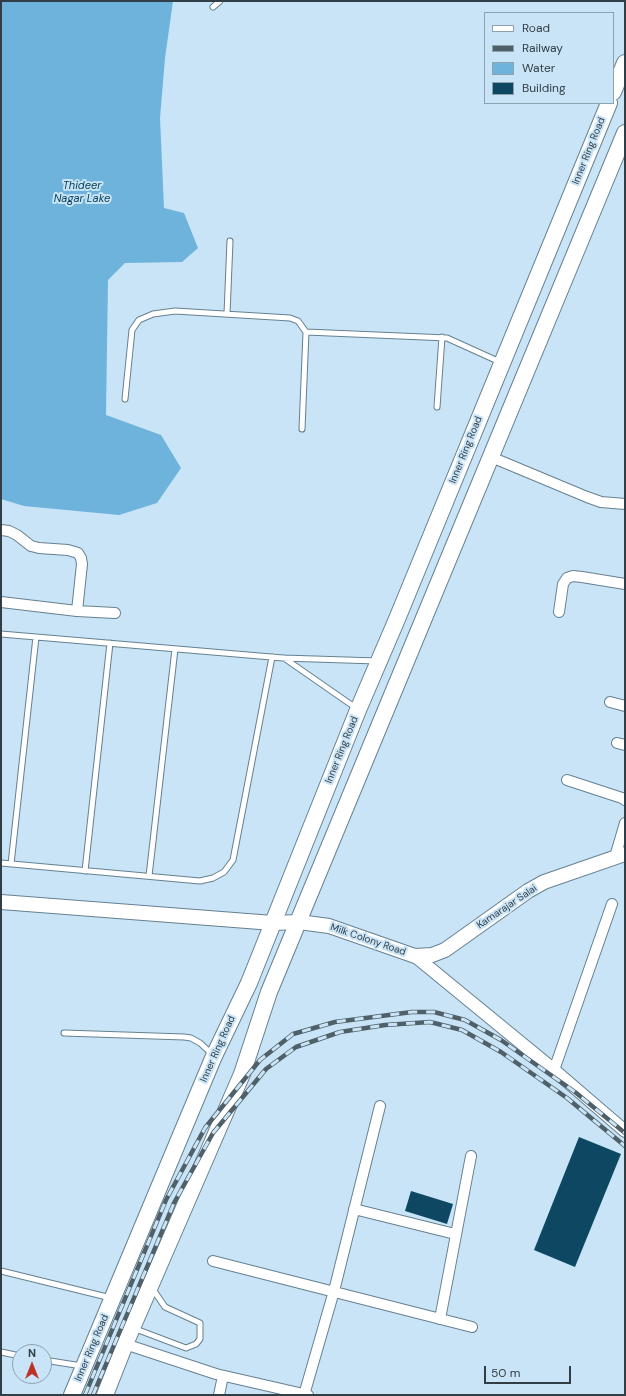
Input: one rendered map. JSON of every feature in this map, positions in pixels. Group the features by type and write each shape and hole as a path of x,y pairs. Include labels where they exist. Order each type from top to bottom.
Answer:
{"main road":[{"path":"614,90 625,63"},
{"name":"Inner Ring Road","path":"72,1395 214,1056 249,983 358,710 608,104"},
{"path":"105,1395 132,1327 242,1074 269,992 625,132"},
{"name":"Kamarajar Salai","path":"415,956 432,955 445,950 528,891 539,885 620,855"},
{"name":"Milk Colony Road","path":"1,902 273,923 299,922 329,926 415,956"}],"street":[{"path":"491,457 601,502 625,504"},
{"path":"1,530 17,535 31,546 68,550 78,553 82,564 77,611"},
{"path":"559,612 563,584 567,578 573,576 625,584"},
{"path":"1,602 77,611 115,613"},
{"path":"610,702 625,706"},
{"path":"568,780 625,800"},
{"path":"620,855 625,823"},
{"path":"554,1070 612,904"},
{"name":"Milk Colony Road","path":"415,956 554,1070 625,1131"},
{"path":"125,1344 224,1376 306,1395 334,1291 380,1106"},
{"path":"440,1319 471,1156"},
{"path":"354,1210 455,1234"},
{"path":"213,1261 472,1327"},
{"path":"219,1395 224,1376"}],"lane":[{"path":"213,7 220,1"},
{"path":"227,314 230,241"},
{"path":"125,399 132,330 139,320 153,314 175,311 290,318 298,321 306,332 302,429"},
{"path":"306,332 442,337 501,363"},
{"path":"437,407 442,337"},
{"path":"1,634 283,658 379,661"},
{"path":"11,864 36,637"},
{"path":"85,870 110,643"},
{"path":"149,876 175,649"},
{"path":"1,863 200,880 214,878 224,872 233,860 272,657"},
{"path":"283,658 358,710"},
{"path":"64,1033 191,1038 200,1043 214,1056"},
{"path":"1,1271 113,1299"},
{"path":"132,1327 186,1348 196,1344 200,1339 200,1323 165,1307 150,1286"},
{"path":"1,1352 12,1354"},
{"path":"52,1361 84,1367"}],"water":[{"name":"Thideer Nagar Lake","path":"1,1 173,1 165,58 160,118 164,208 184,213 198,248 182,262 125,263 108,280 106,415 161,435 181,468 157,503 119,515 24,506 1,499"}],"building":[{"path":"579,1137 621,1154 575,1267 534,1250"},
{"path":"411,1191 453,1204 447,1224 405,1211"}],"railway":[{"path":"85,1395 166,1200 205,1128 260,1060 293,1034 335,1022 412,1012 434,1012 465,1020 501,1040 575,1092 625,1133"},
{"path":"93,1395 174,1203 213,1133 266,1069 296,1047 340,1032 385,1025 430,1022 462,1030 501,1052 567,1098 625,1146"}]}
